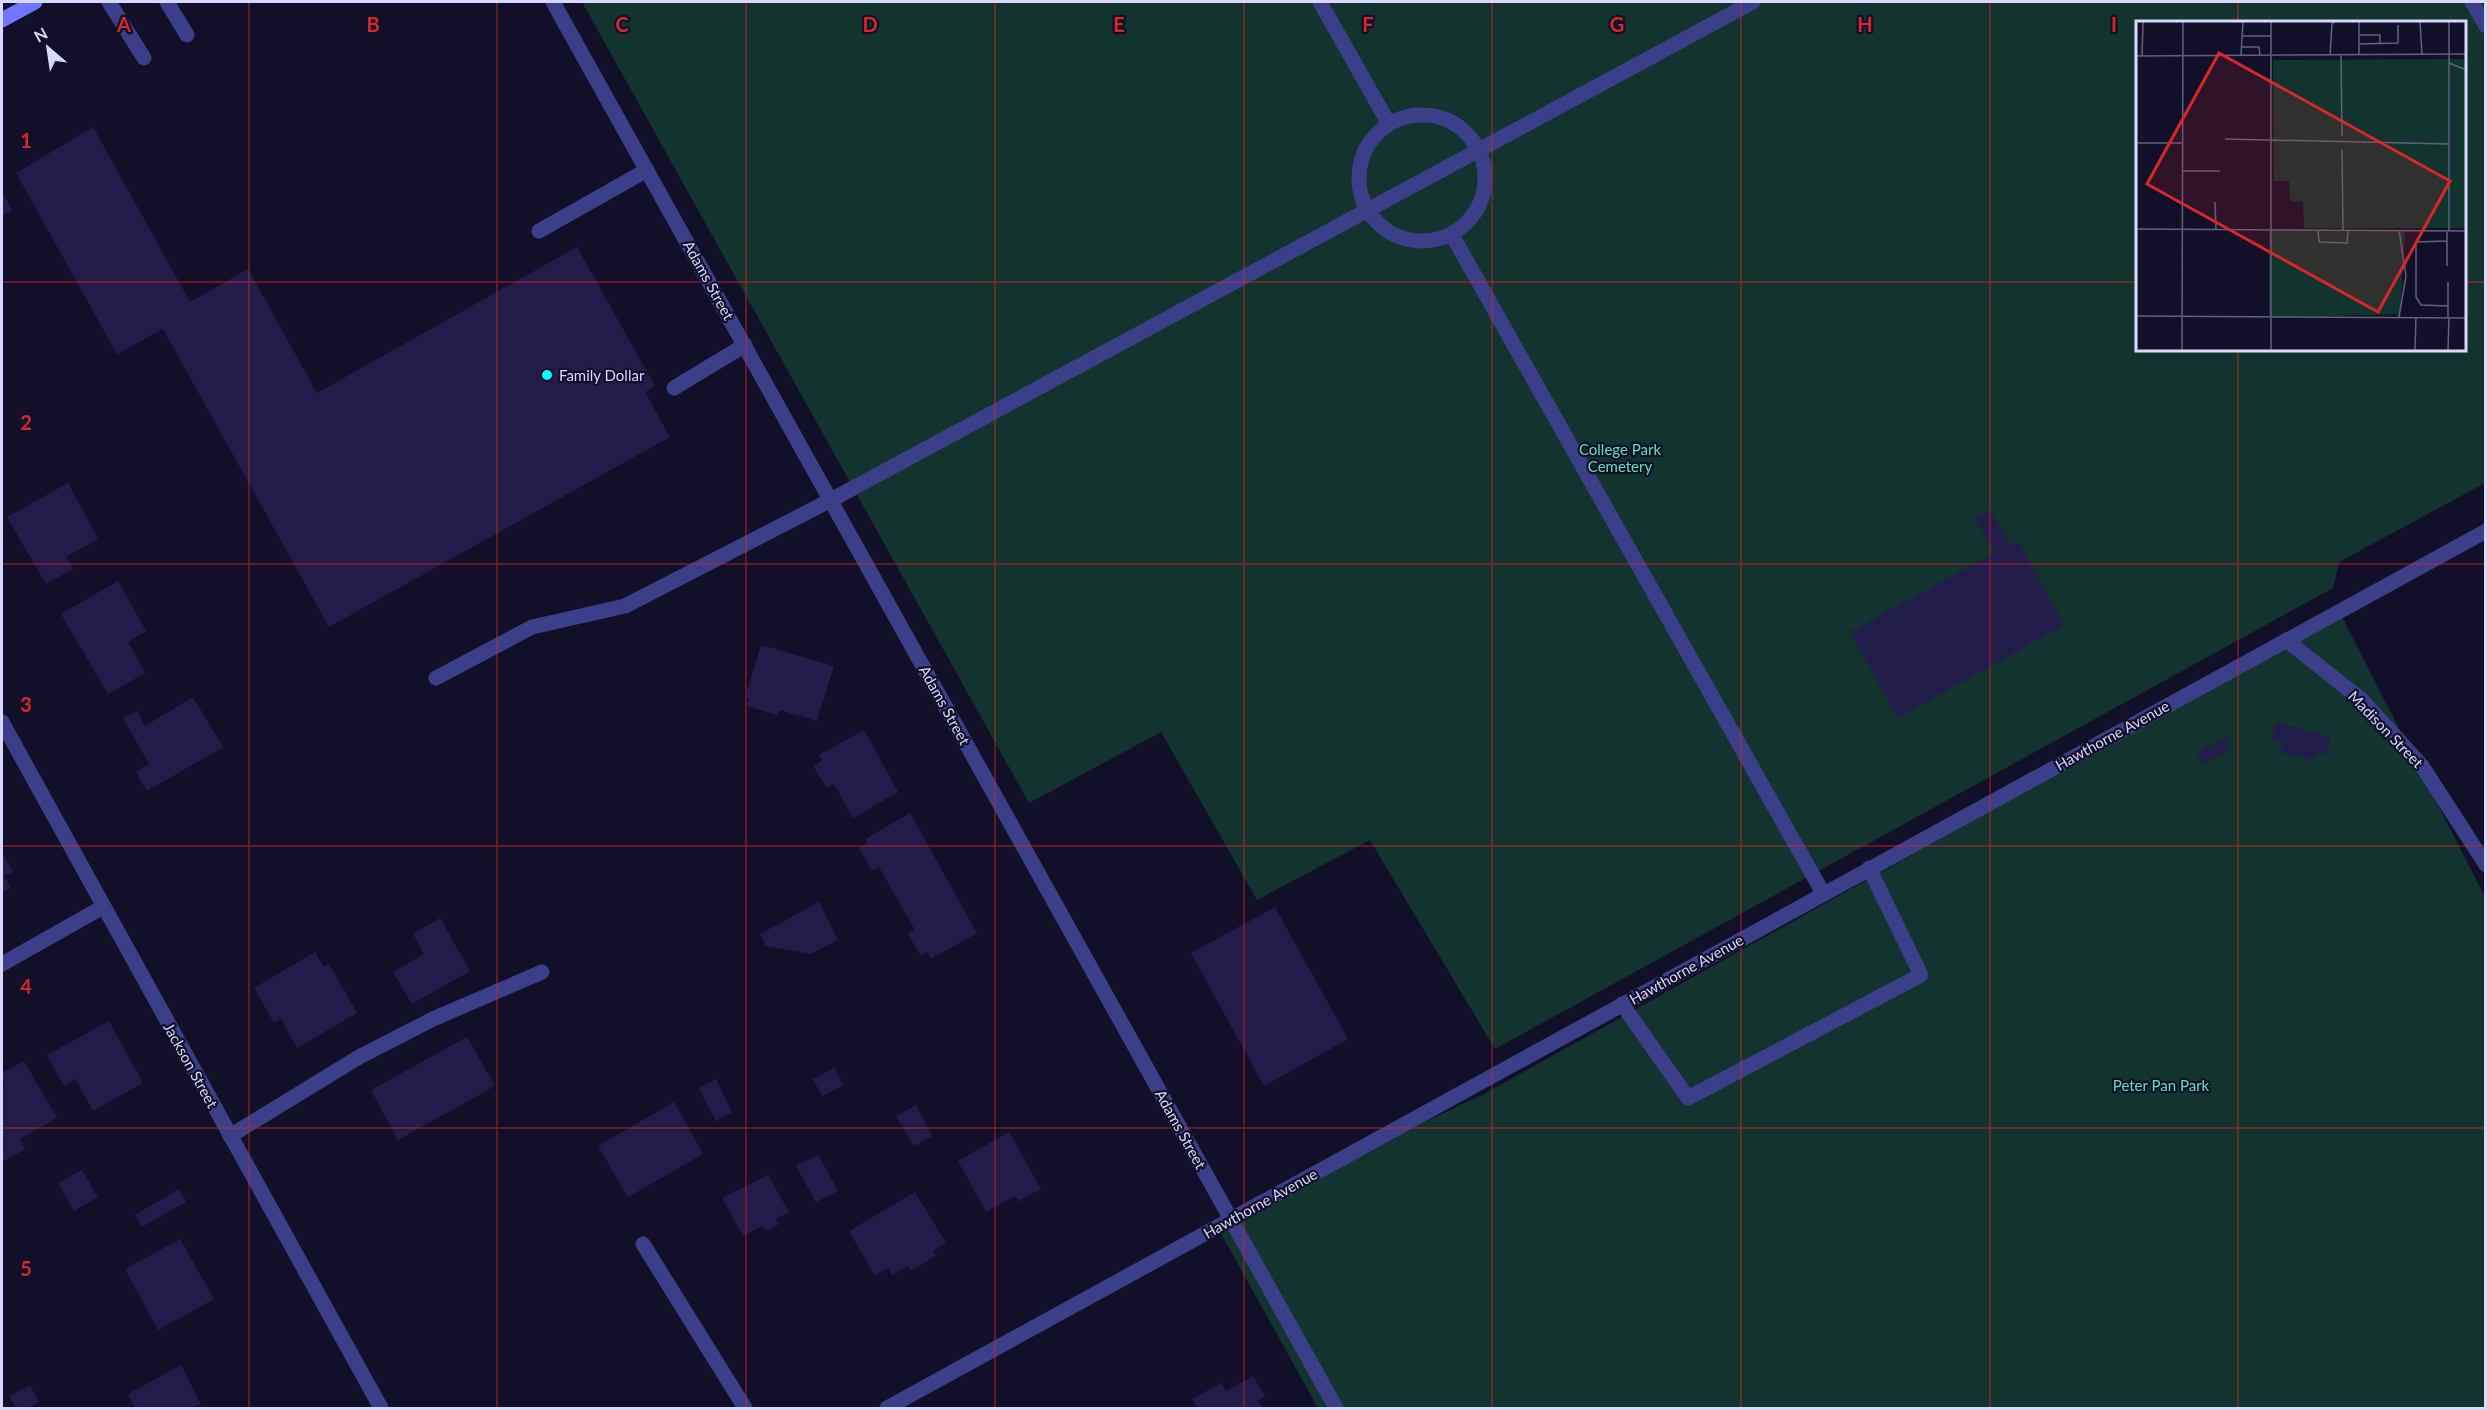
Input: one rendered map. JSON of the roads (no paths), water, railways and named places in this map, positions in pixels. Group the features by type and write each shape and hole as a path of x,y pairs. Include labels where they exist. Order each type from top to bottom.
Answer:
{"main road":[{"path":"2,20 35,2"}],"street":[{"path":"109,2 144,58"},
{"path":"167,2 187,34"},
{"name":"Adams Street","path":"554,2 1336,1408"},
{"path":"1320,2 1389,124"},
{"path":"436,678 532,627 625,606 831,500 1753,2"},
{"path":"2472,2 2486,26"},
{"path":"1429,115 1449,120 1467,133 1479,149 1485,168 1485,188 1479,207 1467,223 1452,235 1433,241 1414,242 1395,236 1378,226 1366,211 1359,192 1358,172 1363,153 1373,136 1389,124 1408,116 1429,115"},
{"path":"539,231 647,171"},
{"path":"1452,235 1823,893"},
{"path":"674,388 745,345"},
{"name":"Hawthorne Avenue","path":"888,1408 2486,531"},
{"name":"Madison Street","path":"2286,640 2363,701 2422,766 2486,865"},
{"name":"Jackson Street","path":"2,722 381,1408"},
{"path":"1622,1004 1688,1098 1921,975 1869,868"},
{"path":"2,964 104,907"},
{"path":"230,1136 358,1057 433,1019 542,972"},
{"path":"643,1244 746,1408"}],"place":[{"name":"Family Dollar","path":"547,375"}],"park label":[{"name":"College Park Cemetery","path":"1620,458"},
{"name":"Peter Pan Park","path":"2161,1085"}]}
